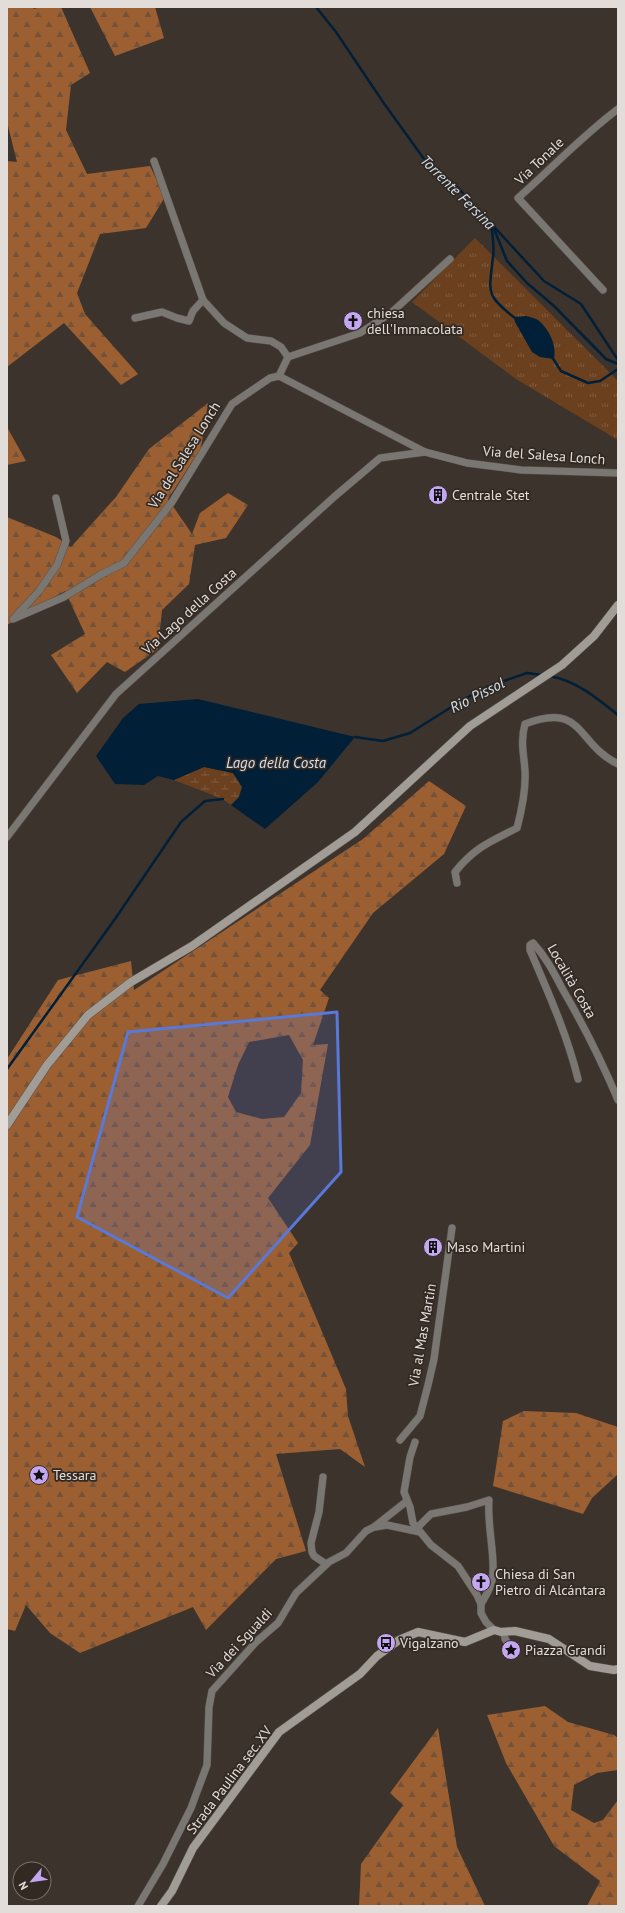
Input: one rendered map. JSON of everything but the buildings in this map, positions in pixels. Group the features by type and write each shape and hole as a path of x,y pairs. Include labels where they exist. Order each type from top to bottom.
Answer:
{"main road":[{"path":"7,1125 47,1065 88,1015 131,982 192,946 355,832 470,726 542,680 562,665 594,636 618,604"},
{"path":"494,1630 504,1632 515,1631 549,1639 590,1666 614,1670 618,1669"},
{"name":"Strada Paulina sec. XV","path":"162,1906 172,1892 193,1848 279,1732 360,1674 377,1656 399,1640 418,1632 466,1642 494,1630"}],"street":[{"name":"Via Tonale","path":"603,290 518,198 543,176 562,156 618,109"},
{"path":"154,161 203,300 224,323 247,338 271,341 281,347 288,357"},
{"path":"279,376 288,357 360,333 391,313 450,259"},
{"path":"135,318 162,312 189,321 193,311 203,300"},
{"name":"Via del Salesa Lonch","path":"56,498 66,541 57,566 39,591 13,619 64,597 100,575 124,563 172,502 232,404 270,378 279,376 425,452 467,463 521,470 618,473"},
{"name":"Via Lago della Costa","path":"7,837 116,694 334,497 380,458 425,452"},
{"path":"457,883 455,872 467,857 485,844 517,828 524,792 525,771 521,737 525,724 538,719 563,718 573,723 599,752 618,764"},
{"name":"Località Costa","path":"578,1079 573,1058 563,1030 530,950 530,945 534,943 542,952 576,1012 603,1064 618,1100"},
{"name":"Via al Mas Martin","path":"400,1440 420,1416 428,1385 435,1351 452,1228"},
{"path":"416,1442 404,1492 410,1507 413,1523 431,1546 458,1566 481,1604"},
{"path":"323,1477 319,1512 311,1543 314,1556 326,1564"},
{"path":"419,1530 431,1514 467,1507 489,1500 488,1513 493,1573 489,1590 481,1604 481,1613 486,1622 494,1630"},
{"name":"Via dei Sgualdi","path":"138,1906 163,1864 191,1808 204,1772 206,1765 209,1707 212,1690 256,1642 278,1622 296,1593 326,1564 346,1553 366,1531 374,1527 407,1501"},
{"path":"374,1527 387,1525 419,1530"},
{"path":"504,1632 505,1639 512,1648"}],"highlighted area":[{"path":"337,1012 341,1172 228,1298 77,1217 128,1032"}],"green space":[{"path":"7,7 33,7 34,9 40,7 61,7 90,73 71,85 66,130 87,174 150,166 165,197 146,228 100,234 77,293 85,314 138,374 121,385 64,323 7,367 7,161 17,162 7,122"},
{"path":"90,7 155,7 164,38 115,56"},
{"path":"475,238 618,381 618,440 516,379 412,302"},
{"path":"208,403 201,448 168,499 192,534 200,513 228,493 248,505 226,538 195,545 189,584 162,610 158,649 125,672 107,662 77,693 51,655 85,634 65,591 7,625 7,517 56,537 71,547 116,497 149,449"},
{"path":"7,427 26,461 7,465"},
{"path":"204,767 233,773 242,787 239,797 231,805 223,799 174,780"},
{"path":"429,781 466,806 444,854 373,913 320,990 329,998 313,1045 328,1044 310,1145 268,1198 298,1243 289,1253 346,1389 348,1416 365,1467 340,1449 276,1454 306,1551 276,1559 206,1630 193,1607 80,1653 50,1633 26,1605 15,1631 7,1629 7,1059 58,980 131,961 134,990 363,839","holes":["289,1035 303,1060 301,1093 284,1117 262,1119 236,1112 228,1097 238,1065 249,1042"]},
{"path":"524,1411 576,1413 618,1427 618,1474 592,1498 583,1514 493,1486 503,1421"},
{"path":"545,1706 568,1722 614,1735 618,1738 618,1770 597,1773 574,1785 571,1810 594,1823 603,1820 618,1800 618,1906 587,1906 600,1881 554,1846 506,1763 487,1715"},
{"path":"438,1728 457,1847 485,1906 359,1906 361,1864 403,1805 390,1793"}],"water":[{"path":"526,316 538,320 546,328 553,343 555,354 554,359 540,357 532,352 515,322 514,317"},
{"name":"Lago della Costa","path":"198,699 355,737 318,782 265,829 231,805 239,797 242,787 233,773 204,767 174,780 158,776 144,785 115,784 96,756 123,718 139,704"}],"waterway":[{"name":"Torrente Fersina","path":"316,7 336,32 383,102 424,159 460,190 544,281 581,304 618,360"},
{"path":"491,223 494,249 490,286 491,292 499,304 516,319"},
{"path":"492,224 507,261 527,283 554,306 606,359 618,364"},
{"path":"552,357 561,371 588,383 600,381 618,369"},
{"name":"Rio Pissol","path":"355,737 383,741 410,733 486,687 527,673 542,675"},
{"name":"Rio Pissol","path":"549,676 568,681 577,686 594,696 618,715"},
{"path":"7,1069 115,919 181,822 205,801 223,799"}],"place":[{"name":"chiesa dell'Immacolata","path":"353,321"},
{"name":"Centrale Stet","path":"438,495"},
{"name":"Maso Martini","path":"433,1247"},
{"name":"Tessara","path":"39,1475"},
{"name":"Chiesa di San Pietro di Alcántara","path":"481,1582"},
{"name":"Vigalzano","path":"386,1643"},
{"name":"Piazza Grandi","path":"511,1650"}]}
